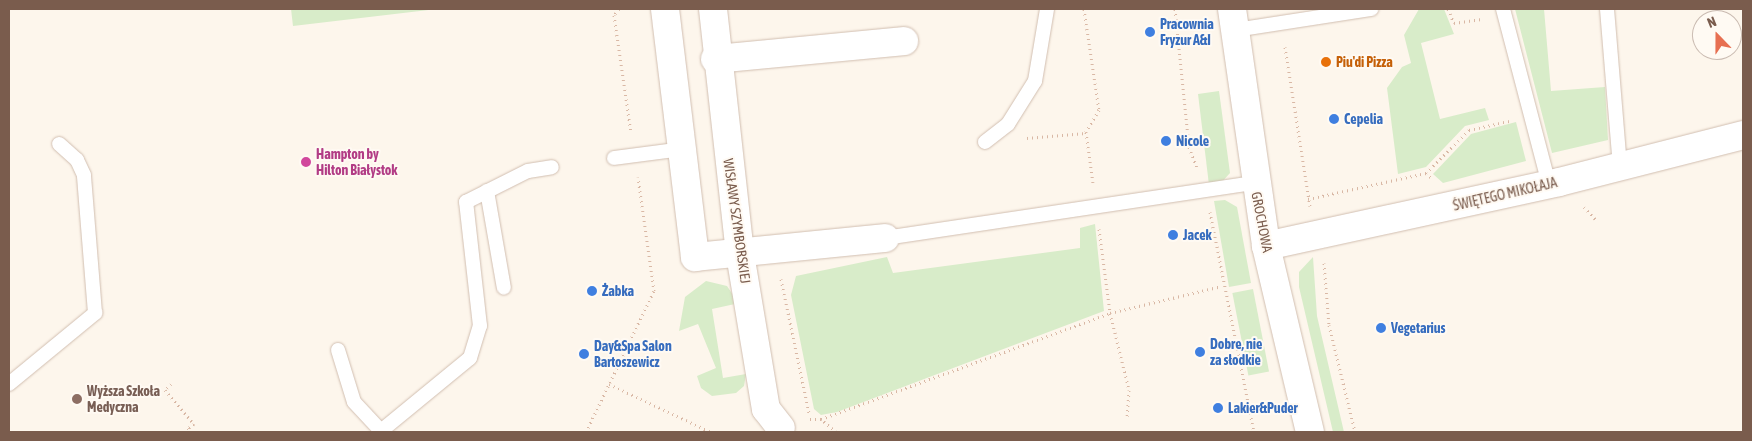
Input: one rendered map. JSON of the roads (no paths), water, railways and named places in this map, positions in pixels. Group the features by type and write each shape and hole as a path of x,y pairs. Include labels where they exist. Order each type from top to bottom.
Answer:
{"street":[{"path":"664,9 696,257 776,251 885,238"},
{"name":"WISŁAWY SZYMBORSKIEJ","path":"713,9 715,59 740,254 766,409 785,430"},
{"name":"GROCHOWA","path":"1233,19 1254,183 1266,246 1310,432"},
{"path":"715,59 904,41"},
{"name":"ŚWIĘTEGO MIKOŁAJA","path":"1266,246 1549,184 1743,135"}],"lane":[{"path":"985,142 1013,118 1035,81 1047,9"},
{"path":"1233,19 1371,9"},
{"path":"1504,9 1549,184"},
{"path":"1607,9 1620,167"},
{"path":"9,384 95,313 84,175 77,160 59,144"},
{"path":"614,158 682,149"},
{"path":"338,350 354,402 381,431 470,358 480,326 466,202 528,171 552,167"},
{"path":"885,238 1207,192 1254,183"},
{"path":"487,191 504,288"}],"place":[{"name":"Pracownia Fryzur A&I","path":"1150,32"},
{"name":"Piu'di Pizza","path":"1326,62"},
{"name":"Cepelia","path":"1334,119"},
{"name":"Nicole","path":"1166,141"},
{"name":"Hampton by Hilton Białystok","path":"306,162"},
{"name":"Jacek","path":"1173,235"},
{"name":"Żabka","path":"592,291"},
{"name":"Vegetarius","path":"1381,328"},
{"name":"Dobre, nie za słodkie","path":"1200,352"},
{"name":"Day&Spa Salon Bartoszewicz","path":"584,354"},
{"name":"Wyższa Szkoła Medyczna","path":"77,399"},
{"name":"Lakier&Puder","path":"1218,408"}]}
